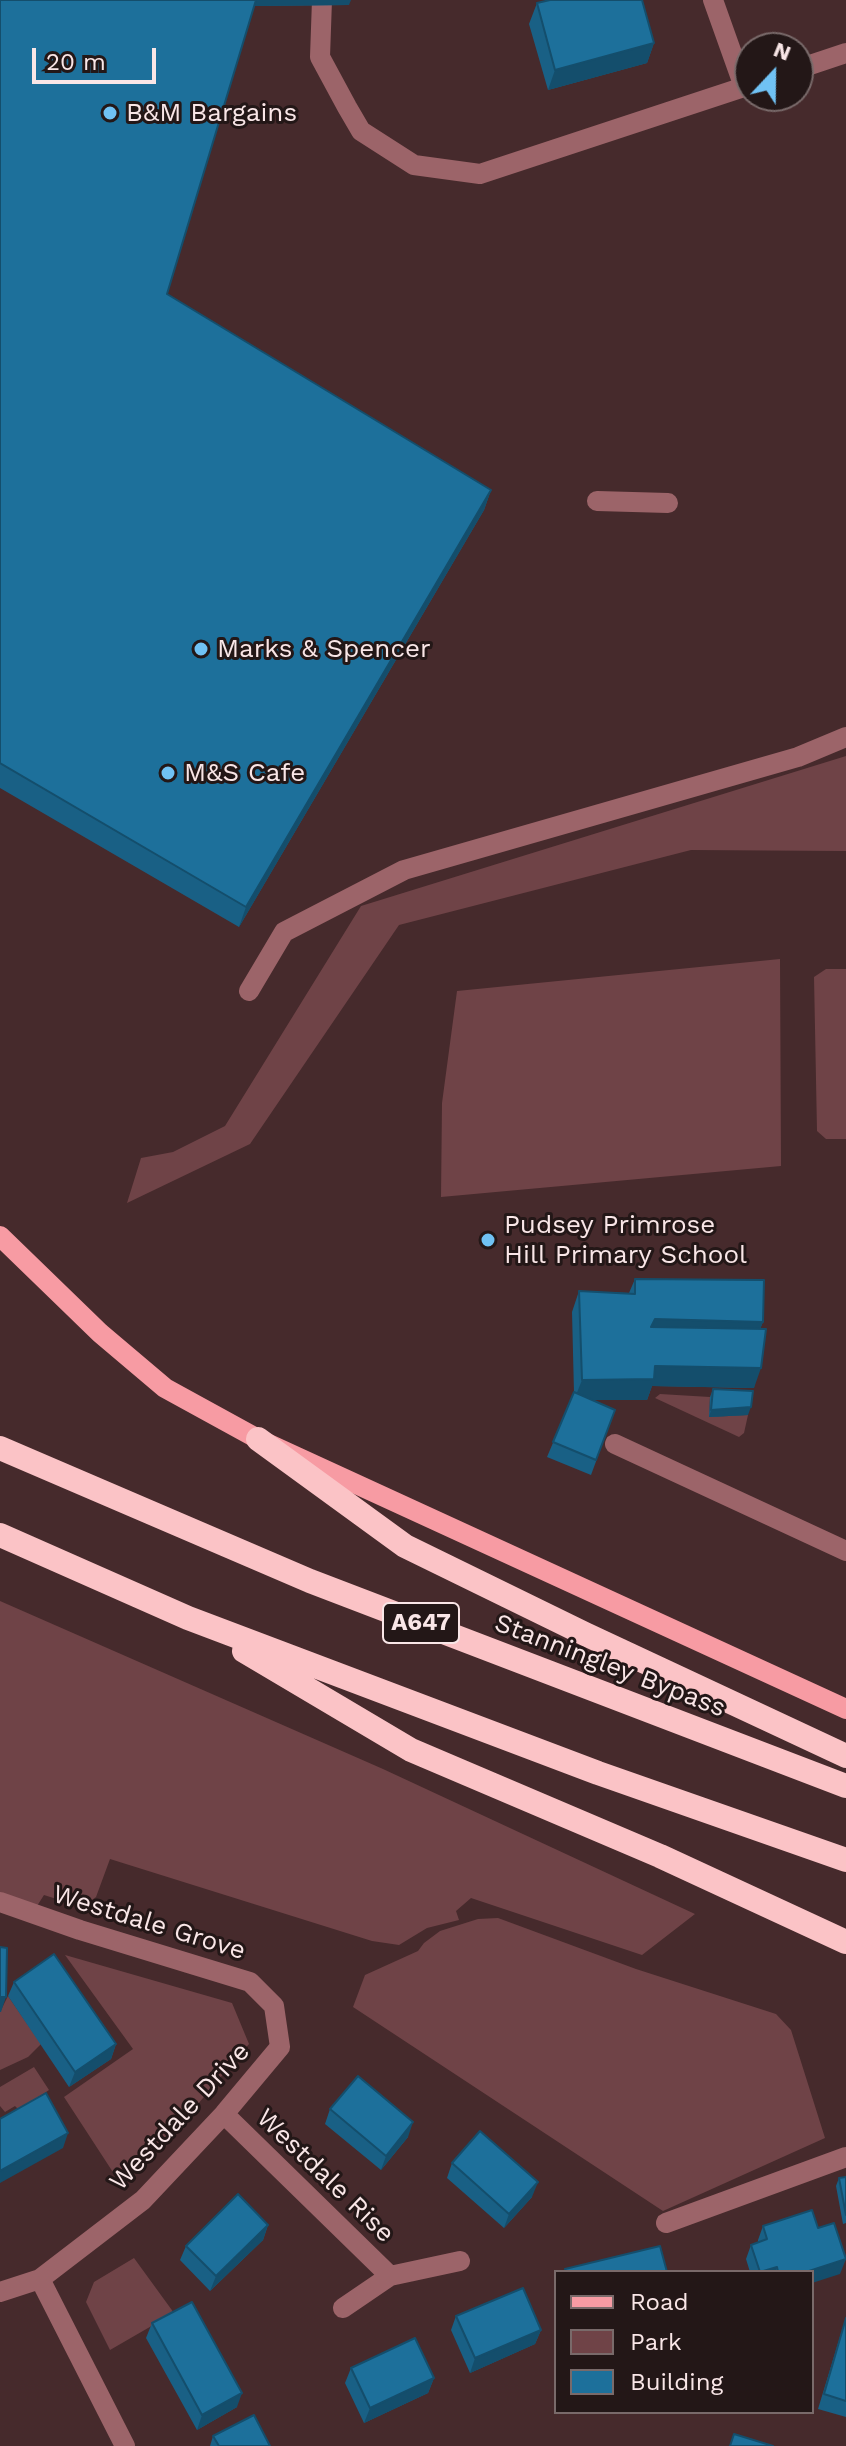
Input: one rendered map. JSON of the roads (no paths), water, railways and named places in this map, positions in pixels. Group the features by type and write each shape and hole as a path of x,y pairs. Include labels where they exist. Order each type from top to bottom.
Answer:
{"highway":[{"name":"A647","path":"258,1439 405,1546 846,1756"},
{"name":"Stanningley Bypass","path":"0,1448 310,1581 846,1786"},
{"path":"0,1535 188,1618 598,1773 846,1860"},
{"path":"188,1618 411,1750 660,1856 846,1942"}],"main road":[{"path":"0,1236 100,1333 165,1388 258,1439 846,1709"}],"street":[{"path":"322,0 320,57 347,107 361,131 414,165 480,174 734,90"},
{"path":"713,0 734,53"},
{"path":"814,64 846,53"},
{"path":"597,501 668,503"},
{"path":"249,991 284,932 404,870 798,757 846,737"},
{"path":"615,1444 846,1551"},
{"name":"Westdale Grove","path":"0,1902 250,1982 274,2006"},
{"name":"Westdale Drive","path":"0,2292 40,2279 143,2200 224,2114 280,2047 274,2006"},
{"name":"Westdale Rise","path":"224,2114 390,2276"},
{"path":"666,2223 846,2157"},
{"path":"343,2308 390,2276 460,2261"},
{"path":"40,2279 125,2446"}],"place":[{"name":"B&M Bargains","path":"110,113"},
{"name":"Marks & Spencer","path":"201,649"},
{"name":"M&S Cafe","path":"168,773"},
{"name":"Pudsey Primrose Hill Primary School","path":"488,1240"}]}
